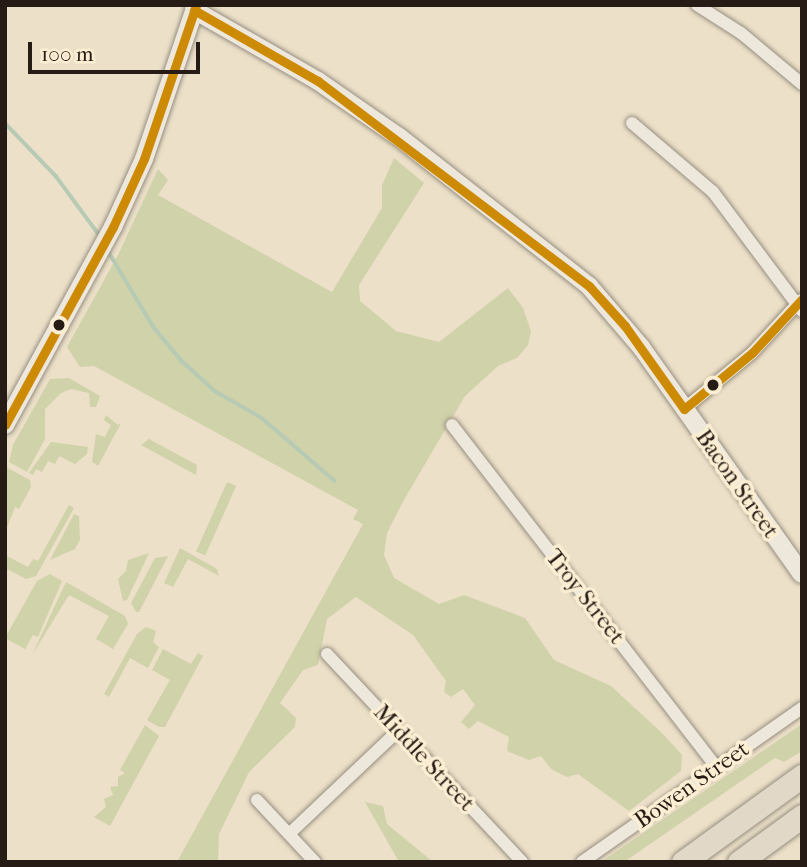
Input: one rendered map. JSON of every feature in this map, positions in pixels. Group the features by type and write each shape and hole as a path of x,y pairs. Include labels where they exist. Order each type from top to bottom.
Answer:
{"highway":[{"path":"683,862 802,776"},
{"path":"739,862 802,816"}],"street":[{"path":"697,5 750,40 802,85"},
{"path":"5,425 113,227 144,159 192,7"},
{"name":"Bacon Street","path":"192,7 318,81 429,159 557,260 625,326 802,574"},
{"path":"632,123 713,192 800,305 752,353 684,409"},
{"name":"Troy Street","path":"452,425 717,768"},
{"name":"Middle Street","path":"327,654 522,862"},
{"name":"Bowen Street","path":"582,862 802,708"},
{"path":"289,834 398,731"},
{"path":"257,800 315,862"}],"green space":[{"path":"394,158 424,183 359,285 360,301 396,331 439,342 508,288 523,308 531,331 528,345 517,358 498,366 465,396 405,498 387,533 384,555 394,578 439,604 464,595 525,618 554,660 611,686 662,733 682,755 681,771 629,811 578,774 567,777 551,769 541,756 529,760 507,751 509,737 478,721 469,729 461,722 475,705 463,689 451,697 444,692 446,681 413,635 356,597 327,619 318,665 303,670 280,703 296,718 295,727 249,772 219,834 218,862 177,862 363,524 353,519 358,510 94,366 80,367 67,347 119,253 158,169 168,180 158,195 332,292 382,208 382,185"},
{"path":"69,378 100,396 96,407 90,407 89,393 71,389 61,393 45,409 45,439 27,472 9,462 13,445 50,379"},
{"path":"106,415 118,425 121,423 98,466 92,462 96,434 105,437 111,425 104,420"},
{"path":"149,439 197,465 196,475 141,445"},
{"path":"51,442 88,447 87,454 75,464 59,456 55,464 48,461 42,472 36,469 33,475 29,473"},
{"path":"6,467 30,480 31,487 19,509 15,507 5,533"},
{"path":"227,482 236,486 205,555 196,551"},
{"path":"69,505 74,508 36,576 26,579 5,568 5,555 28,567 33,559 38,561"},
{"path":"74,514 79,516 80,540 75,549 50,560"},
{"path":"180,548 217,569 219,576 188,559 173,587 164,583"},
{"path":"149,553 127,600 123,601 118,579 126,571 128,560"},
{"path":"168,556 139,612 136,612 131,603 155,558"},
{"path":"50,574 62,581 38,637 33,635 25,649 5,638 37,581"},
{"path":"66,582 125,616 128,624 113,649 96,639 109,616 69,595 32,655"},
{"path":"146,627 156,631 153,642 159,647 148,668 130,658 109,697 104,694 137,634"},
{"path":"163,649 191,664 198,653 203,656 165,727 159,727 147,720 170,680 152,670"},
{"path":"802,724 802,751 784,762 775,758 624,862 601,862"},
{"path":"145,725 159,736 110,826 94,817 106,807 104,799 113,795 110,787 118,786 118,777 125,773 120,770"},
{"path":"365,802 383,806 387,824 433,862 399,862"}],"waterway":[{"path":"5,123 56,176 100,236"},
{"path":"107,249 153,326 181,360 215,391 262,418 335,481"}],"transit line":[{"path":"5,425 113,227 144,159 196,5"},
{"path":"194,10 318,81 589,286 625,326 684,409 752,353 802,299"}]}
